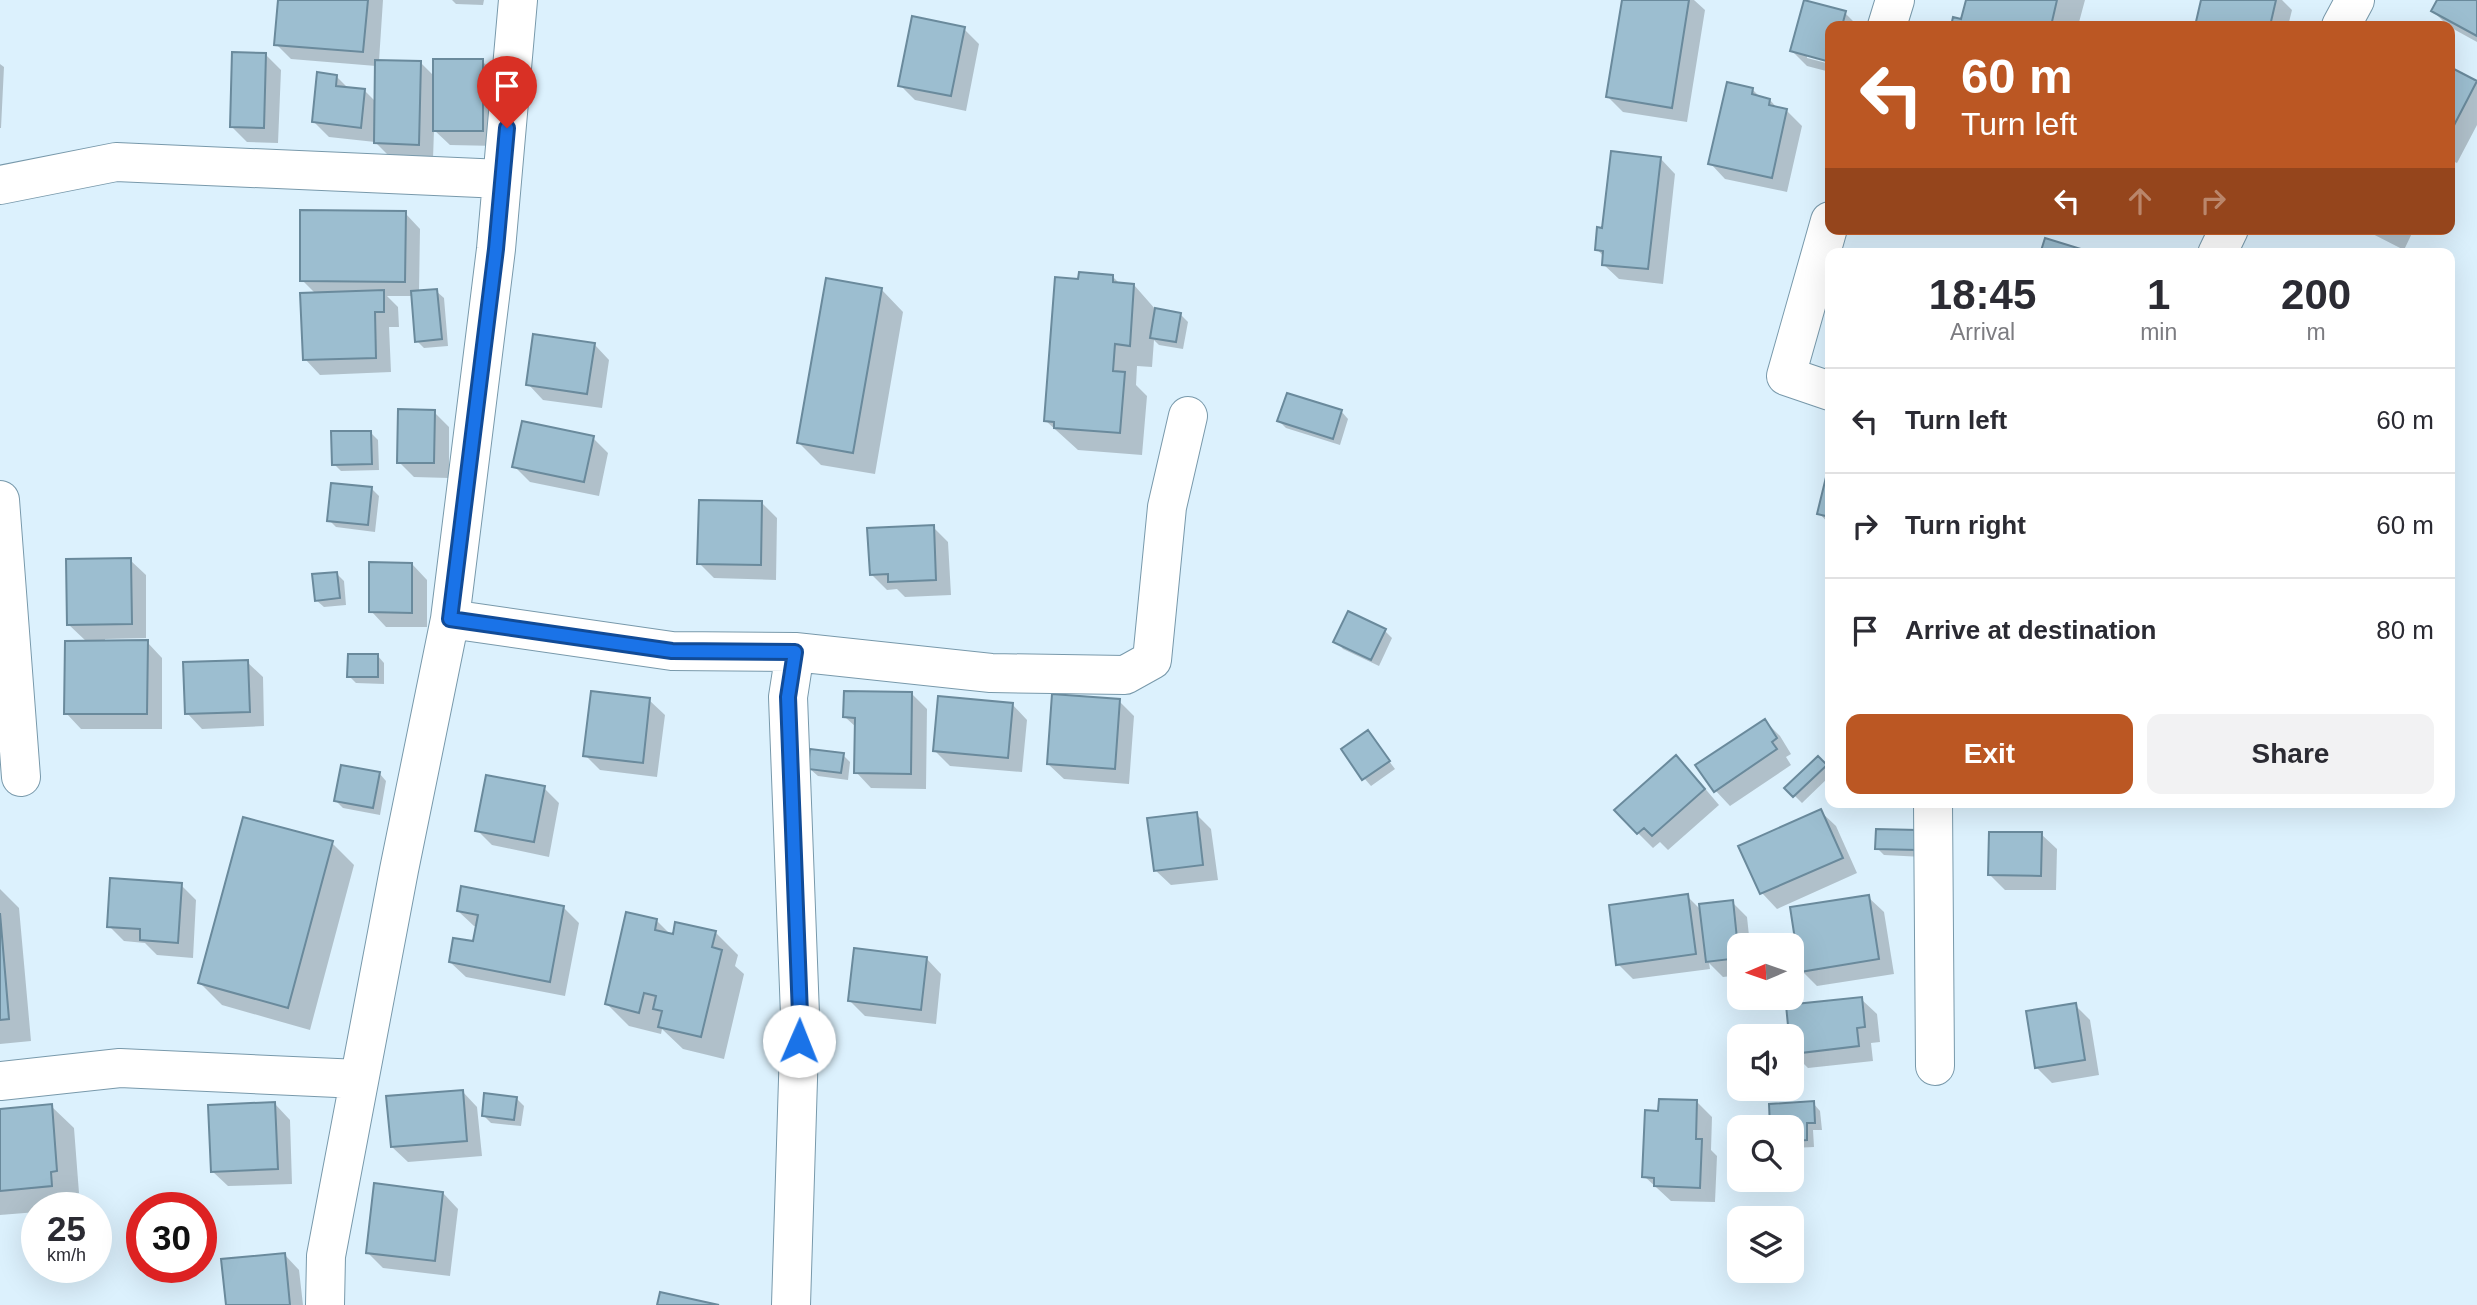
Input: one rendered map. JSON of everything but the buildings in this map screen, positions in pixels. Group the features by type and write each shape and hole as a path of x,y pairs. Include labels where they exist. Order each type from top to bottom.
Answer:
{"street":[{"path":"325,1305 327,1256 359,1079 450,619 496,249 518,0"},
{"path":"1889,21 1895,0"},
{"path":"2344,21 2355,0"},
{"path":"0,185 116,163 502,179"},
{"path":"1825,389 1786,376 1826,235"},
{"path":"450,619 672,651 795,652 1005,673 1125,676 1152,660 1167,507 1188,416"},
{"path":"0,500 21,777"},
{"path":"790,1305 800,1015 788,697 795,652"},
{"path":"1933,808 1935,1066"},
{"path":"0,1081 120,1068 359,1079"}],"route":[{"path":"507,128 496,249 450,619 672,651 795,652 788,697 796,876 799,1041"}]}
